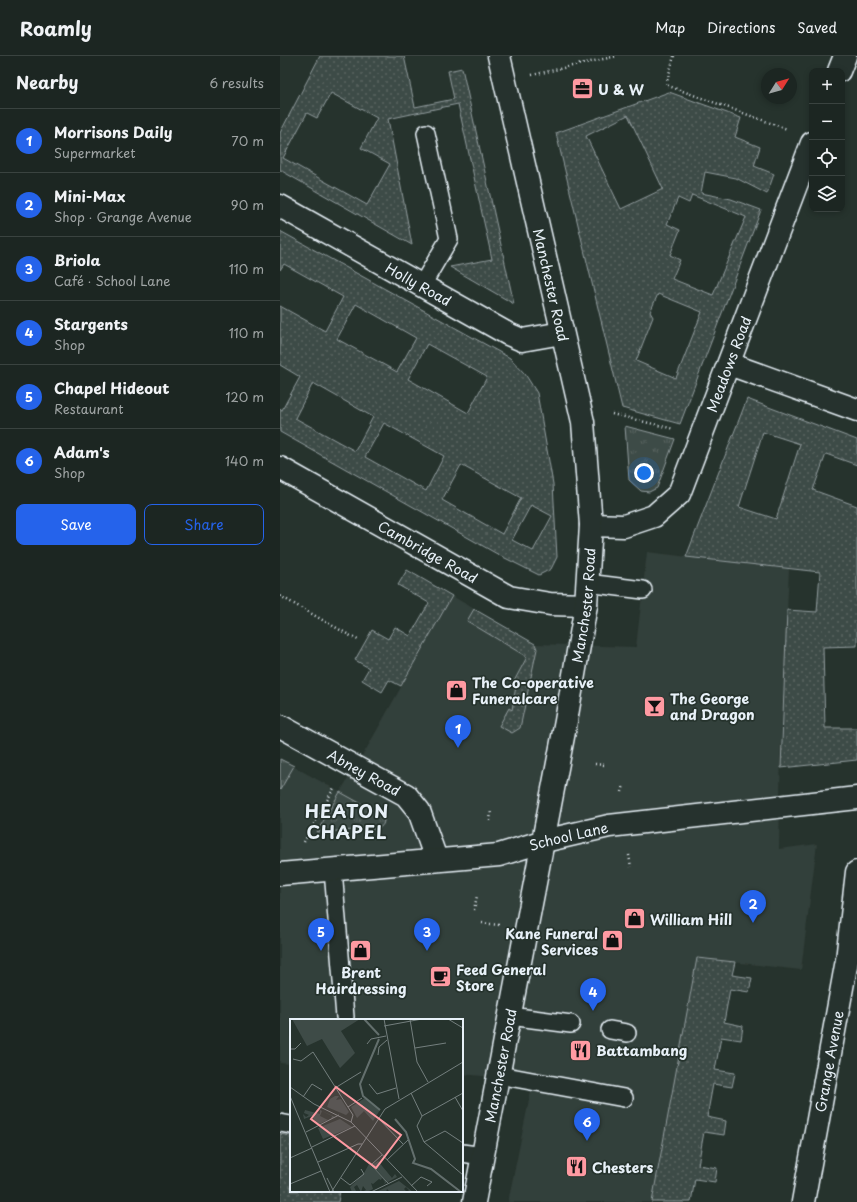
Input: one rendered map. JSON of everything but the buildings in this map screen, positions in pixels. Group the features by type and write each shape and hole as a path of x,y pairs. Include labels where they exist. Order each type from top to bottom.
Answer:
{"street":[{"name":"Manchester Road","path":"474,1202 472,1155 499,1075 544,841 586,605 591,525 582,422 499,56"},
{"name":"Meadows Road","path":"591,525 624,526 654,516 679,494 809,151"},
{"name":"Holly Road","path":"280,206 508,334 522,340 562,333"},
{"path":"729,364 857,410"},
{"name":"Cambridge Road","path":"280,468 509,597 550,604 586,605"},
{"name":"Abney Road","path":"280,726 406,795 419,811 436,859"},
{"name":"School Lane","path":"280,874 436,859 499,855 544,841 609,826 857,798"},
{"name":"Grange Avenue","path":"803,1202 852,961 857,872"}],"lane":[{"path":"422,286 449,239 426,133"},
{"path":"587,583 643,590"},
{"path":"333,870 345,1016"},
{"path":"510,1016 571,1024"},
{"path":"610,1030 627,1033"},
{"path":"499,1075 624,1098"},
{"path":"280,1123 290,1125"}],"path":[{"path":"529,76 617,56"},
{"path":"674,56 666,85 790,130"},
{"path":"612,414 701,435"},
{"path":"280,596 358,640"},
{"path":"304,842 348,763"},
{"path":"595,764 605,765"},
{"path":"622,792 624,785"},
{"path":"490,821 491,811"},
{"path":"629,855 631,867"},
{"path":"474,910 477,896"},
{"path":"482,923 499,925"},
{"path":"561,933 572,935"}],"shaded area":[{"path":"647,552 789,569 781,743 779,849 817,844 801,970 697,958 652,1202 508,1202 533,1081 463,1074 463,1019 290,1019 290,1064 280,1063 280,759 340,792 368,746 452,596 535,644 636,647"}],"green space":[{"path":"320,56 404,56 415,107 454,99 448,71 462,68 514,304 450,267 492,259 458,104 388,119 412,245 280,170 280,133","holes":["331,93 377,118 361,148 390,164 367,205 283,158 307,113 317,118"]},
{"path":"669,92 741,118 735,137 760,147 754,166 774,174 767,194 736,178 705,172 701,193 731,199 761,210 680,424 622,408 556,133","holes":["628,115 663,189 621,209 586,136","692,195 746,217 713,295 672,279 680,260 670,255 680,230 667,224 678,198 689,203","658,294 702,312 676,378 636,361 653,317 650,312"]},
{"path":"280,231 510,358 525,374 537,393 553,484 557,557 551,569 539,575 499,555 280,432 280,409 282,410 300,377 280,365 280,306 325,331 343,297 284,264 280,270","holes":["356,304 416,338 397,372 337,339","427,344 487,377 468,413 408,379","313,383 373,417 355,451 295,418","384,423 444,456 426,491 365,457","461,465 521,498 502,534 442,500","531,505 552,516 533,551 512,540"]},
{"path":"747,399 857,440 857,465 826,454 813,490 857,506 857,646 823,647 825,728 857,728 857,760 781,768 787,610 817,612 820,572 686,557","holes":["763,432 800,444 776,519 739,507"]},
{"path":"625,426 675,439 657,488 649,492 641,491 629,480"},
{"path":"407,570 452,596 401,686 389,680 382,692 362,680 369,668 355,660 372,630 388,639 395,627 410,636 429,603 398,585"},
{"path":"474,609 535,644 537,649 520,728 512,733 499,726 509,708 512,710 516,686 512,685 527,657 467,621"},
{"path":"280,759 294,766 280,790"},
{"path":"340,792 378,813 384,819 382,826 376,829 317,832"},
{"path":"697,958 735,962 732,975 752,978 749,992 730,989 724,1022 743,1026 741,1040 721,1037 715,1070 735,1073 732,1087 713,1084 707,1117 726,1121 724,1135 704,1132 698,1165 717,1168 715,1182 695,1179 691,1202 652,1202"},
{"path":"280,1134 290,1136 290,1192 340,1192 338,1202 280,1202"}],"place":[{"name":"U & W","path":"583,89"},
{"name":"The Co-operative Funeralcare","path":"457,690"},
{"name":"The George and Dragon","path":"654,706"},
{"name":"Morrisons Daily","path":"458,748"},
{"name":"William Hill","path":"634,919"},
{"name":"Mini-Max","path":"753,923"},
{"name":"Kane Funeral Services","path":"613,941"},
{"name":"Brent Hairdressing","path":"361,950"},
{"name":"Chapel Hideout","path":"321,951"},
{"name":"Briola","path":"427,951"},
{"name":"Feed General Store","path":"441,977"},
{"name":"Stargents","path":"593,1011"},
{"name":"Battambang","path":"581,1050"},
{"name":"Adam's","path":"587,1141"},
{"name":"Chesters","path":"576,1167"}],"district":[{"name":"HEATON CHAPEL","path":"347,820"}]}
